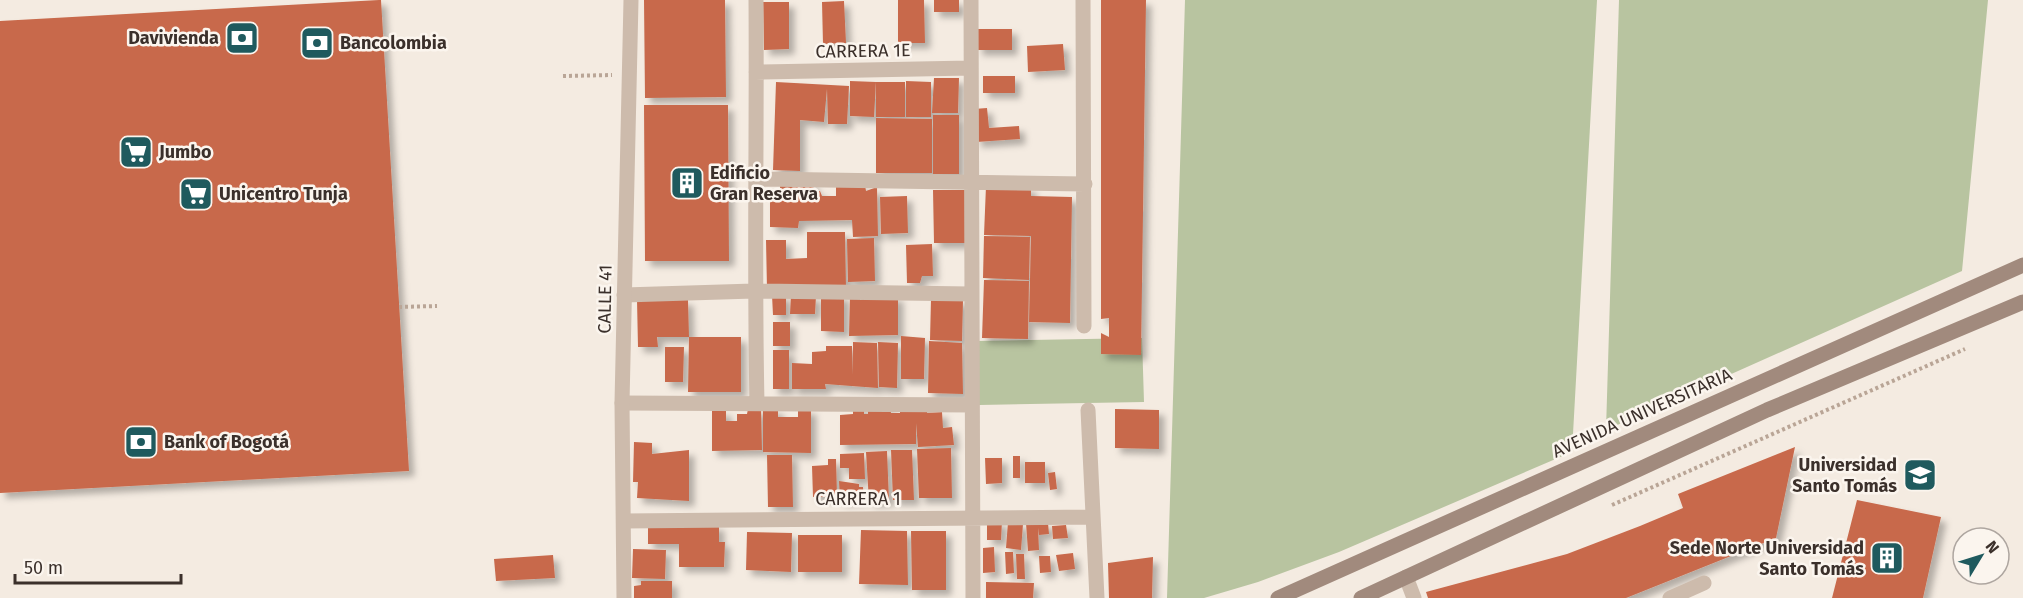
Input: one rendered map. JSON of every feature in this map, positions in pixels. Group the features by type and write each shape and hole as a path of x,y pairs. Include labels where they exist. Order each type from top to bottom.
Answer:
{"main road":[{"name":"AVENIDA UNIVERSITARIA","path":"1278,598 2023,264"},
{"path":"1360,598 1767,410 2023,303"}],"street":[{"name":"CALLE 41","path":"624,598 622,403 631,0"},
{"path":"756,0 758,179 754,291 757,403"},
{"path":"971,0 970,68 974,181 970,294 973,598"},
{"path":"1083,0 1084,326"},
{"name":"CARRERA 1E","path":"756,72 970,68"},
{"path":"758,179 1085,184"},
{"path":"624,295 754,291 970,294"},
{"path":"622,403 972,405"},
{"path":"1088,410 1097,598"},
{"name":"CARRERA 1","path":"624,521 1092,518"},
{"path":"1406,577 1414,598"},
{"path":"1670,598 1704,583"}],"path":[{"path":"562,76 630,74"},
{"path":"399,307 437,306"},
{"path":"1607,507 1970,347"}],"green space":[{"path":"1185,0 1597,0 1572,452 1339,552 1258,582 1204,598 1167,598"},
{"path":"1619,0 1988,0 1962,271 1606,430"},
{"path":"1142,338 1144,402 979,405 977,341"}],"building":[{"name":"Unicentro Tunja","path":"381,0 409,471 0,493 0,21"},
{"path":"644,0 725,0 726,97 645,98"},
{"path":"898,0 924,0 925,43 898,43"},
{"path":"934,0 959,0 959,12 934,12"},
{"path":"1101,0 1146,0 1141,355 1101,354 1101,333 1109,337 1109,318 1101,319"},
{"path":"844,1 846,43 823,44 822,2"},
{"path":"763,2 789,2 789,49 764,50"},
{"path":"977,29 1012,29 1012,50 977,50"},
{"path":"1063,44 1065,70 1028,72 1027,46"},
{"path":"983,76 1015,76 1015,93 983,93"},
{"path":"934,78 959,78 958,113 932,113"},
{"path":"850,81 876,82 874,117 850,116"},
{"path":"906,81 931,82 931,117 906,117"},
{"path":"776,82 849,86 847,124 828,124 827,89 824,122 800,120 800,171 773,170"},
{"path":"876,82 905,82 905,117 876,117"},
{"name":"Edificio Gran Reserva","path":"644,105 728,105 729,261 645,261"},
{"path":"987,108 989,128 1019,126 1020,139 976,142 974,109"},
{"path":"933,115 959,115 959,174 933,174"},
{"path":"876,118 932,119 932,173 876,173"},
{"path":"780,182 813,182 814,191 820,191 822,196 836,196 836,185 865,185 866,191 877,187 878,236 853,237 852,220 799,221 798,228 770,227 770,192 780,193"},
{"path":"986,186 1031,187 1031,196 1072,197 1070,323 1029,322 1031,236 984,235"},
{"path":"933,190 965,190 965,243 934,243"},
{"path":"907,196 908,233 881,234 880,197"},
{"path":"807,232 845,232 846,288 767,289 766,240 786,240 786,259 807,258"},
{"path":"984,236 1030,237 1029,280 983,278"},
{"path":"874,238 875,281 848,282 847,239"},
{"path":"932,244 933,276 922,276 920,283 907,283 906,245"},
{"path":"984,280 1029,281 1028,339 982,338"},
{"path":"772,295 786,295 786,315 773,315"},
{"path":"791,295 816,296 815,314 790,314"},
{"path":"821,295 844,295 844,332 821,331"},
{"path":"850,295 860,295 860,300 874,296 898,296 898,335 849,336"},
{"path":"931,299 963,300 962,341 930,340"},
{"path":"637,300 688,300 689,337 657,337 658,347 638,347"},
{"path":"773,322 790,322 790,346 773,346"},
{"path":"901,336 925,338 924,379 901,379"},
{"path":"689,337 741,337 741,392 688,392"},
{"path":"929,341 962,343 963,394 928,393"},
{"path":"853,342 877,343 878,388 825,384 826,389 792,389 792,363 812,364 812,352 826,351 826,346 852,346 853,375"},
{"path":"878,342 898,343 897,388 879,387"},
{"path":"665,347 684,347 683,382 665,382"},
{"path":"773,350 789,350 789,389 773,389"},
{"path":"927,403 927,413 942,412 943,428 952,427 954,445 918,447 916,423 916,444 840,445 840,415 853,414 853,406 864,406 864,414 868,414 868,407 890,407 891,413 900,413 900,405"},
{"path":"748,409 761,409 762,450 712,451 712,411 726,411 726,421 737,421 737,414 747,414"},
{"path":"763,409 778,409 778,417 798,417 798,409 811,409 811,453 763,452"},
{"path":"1115,409 1159,410 1159,449 1115,448"},
{"path":"634,442 652,443 652,454 689,450 689,501 637,498 638,482 633,482"},
{"path":"1795,447 1776,538 1626,598 1428,598 1426,592 1567,554 1640,526 1683,508 1678,494"},
{"path":"951,448 952,498 919,498 917,449"},
{"path":"891,450 912,450 914,500 893,500"},
{"path":"887,451 889,501 869,502 866,452"},
{"path":"864,453 865,479 849,479 849,468 840,468 840,454"},
{"path":"767,455 792,455 793,507 768,507"},
{"path":"1013,456 1020,456 1020,478 1013,478"},
{"path":"985,458 1002,458 1002,483 986,484"},
{"path":"828,459 836,459 837,496 813,497 812,466 828,465"},
{"path":"1025,462 1045,462 1045,483 1025,483"},
{"path":"1055,472 1057,489 1050,490 1048,473"},
{"path":"839,481 859,484 859,487 863,487 864,499 840,501"},
{"name":"Sede Norte Universidad Santo Tomás","path":"1857,500 1941,517 1923,598 1832,598"},
{"path":"987,521 1002,521 1001,540 987,540"},
{"path":"1008,522 1023,524 1021,550 1006,548"},
{"path":"1026,523 1048,523 1049,534 1039,535 1038,528 1039,550 1028,551"},
{"path":"648,525 719,525 719,542 725,542 724,567 679,567 679,544 648,544"},
{"path":"1066,525 1068,538 1053,539 1052,526"},
{"path":"861,530 907,531 908,585 859,584"},
{"path":"911,531 946,531 946,590 912,590"},
{"path":"747,532 792,533 791,572 746,570"},
{"path":"798,535 842,535 842,572 798,572"},
{"path":"994,547 995,572 983,573 983,548"},
{"path":"633,549 666,550 665,579 632,578"},
{"path":"1005,552 1013,552 1014,573 1006,574"},
{"path":"1073,553 1075,569 1059,571 1056,555"},
{"path":"1016,554 1024,554 1025,579 1017,579"},
{"path":"553,555 555,578 496,581 494,559"},
{"path":"1039,556 1050,556 1051,572 1040,573"},
{"path":"1153,557 1152,598 1109,598 1108,563"},
{"path":"641,581 672,581 672,598 634,598 634,586 641,585"},
{"path":"986,582 1034,583 1033,598 986,598"}],"place":[{"name":"Davivienda","path":"242,38"},
{"name":"Bancolombia","path":"317,43"},
{"name":"Jumbo","path":"136,152"},
{"name":"Edificio Gran Reserva","path":"687,183"},
{"name":"Unicentro Tunja","path":"196,194"},
{"name":"Bank of Bogotá","path":"141,442"},
{"name":"Universidad Santo Tomás","path":"1920,475"},
{"name":"Sede Norte Universidad Santo Tomás","path":"1887,558"}]}
